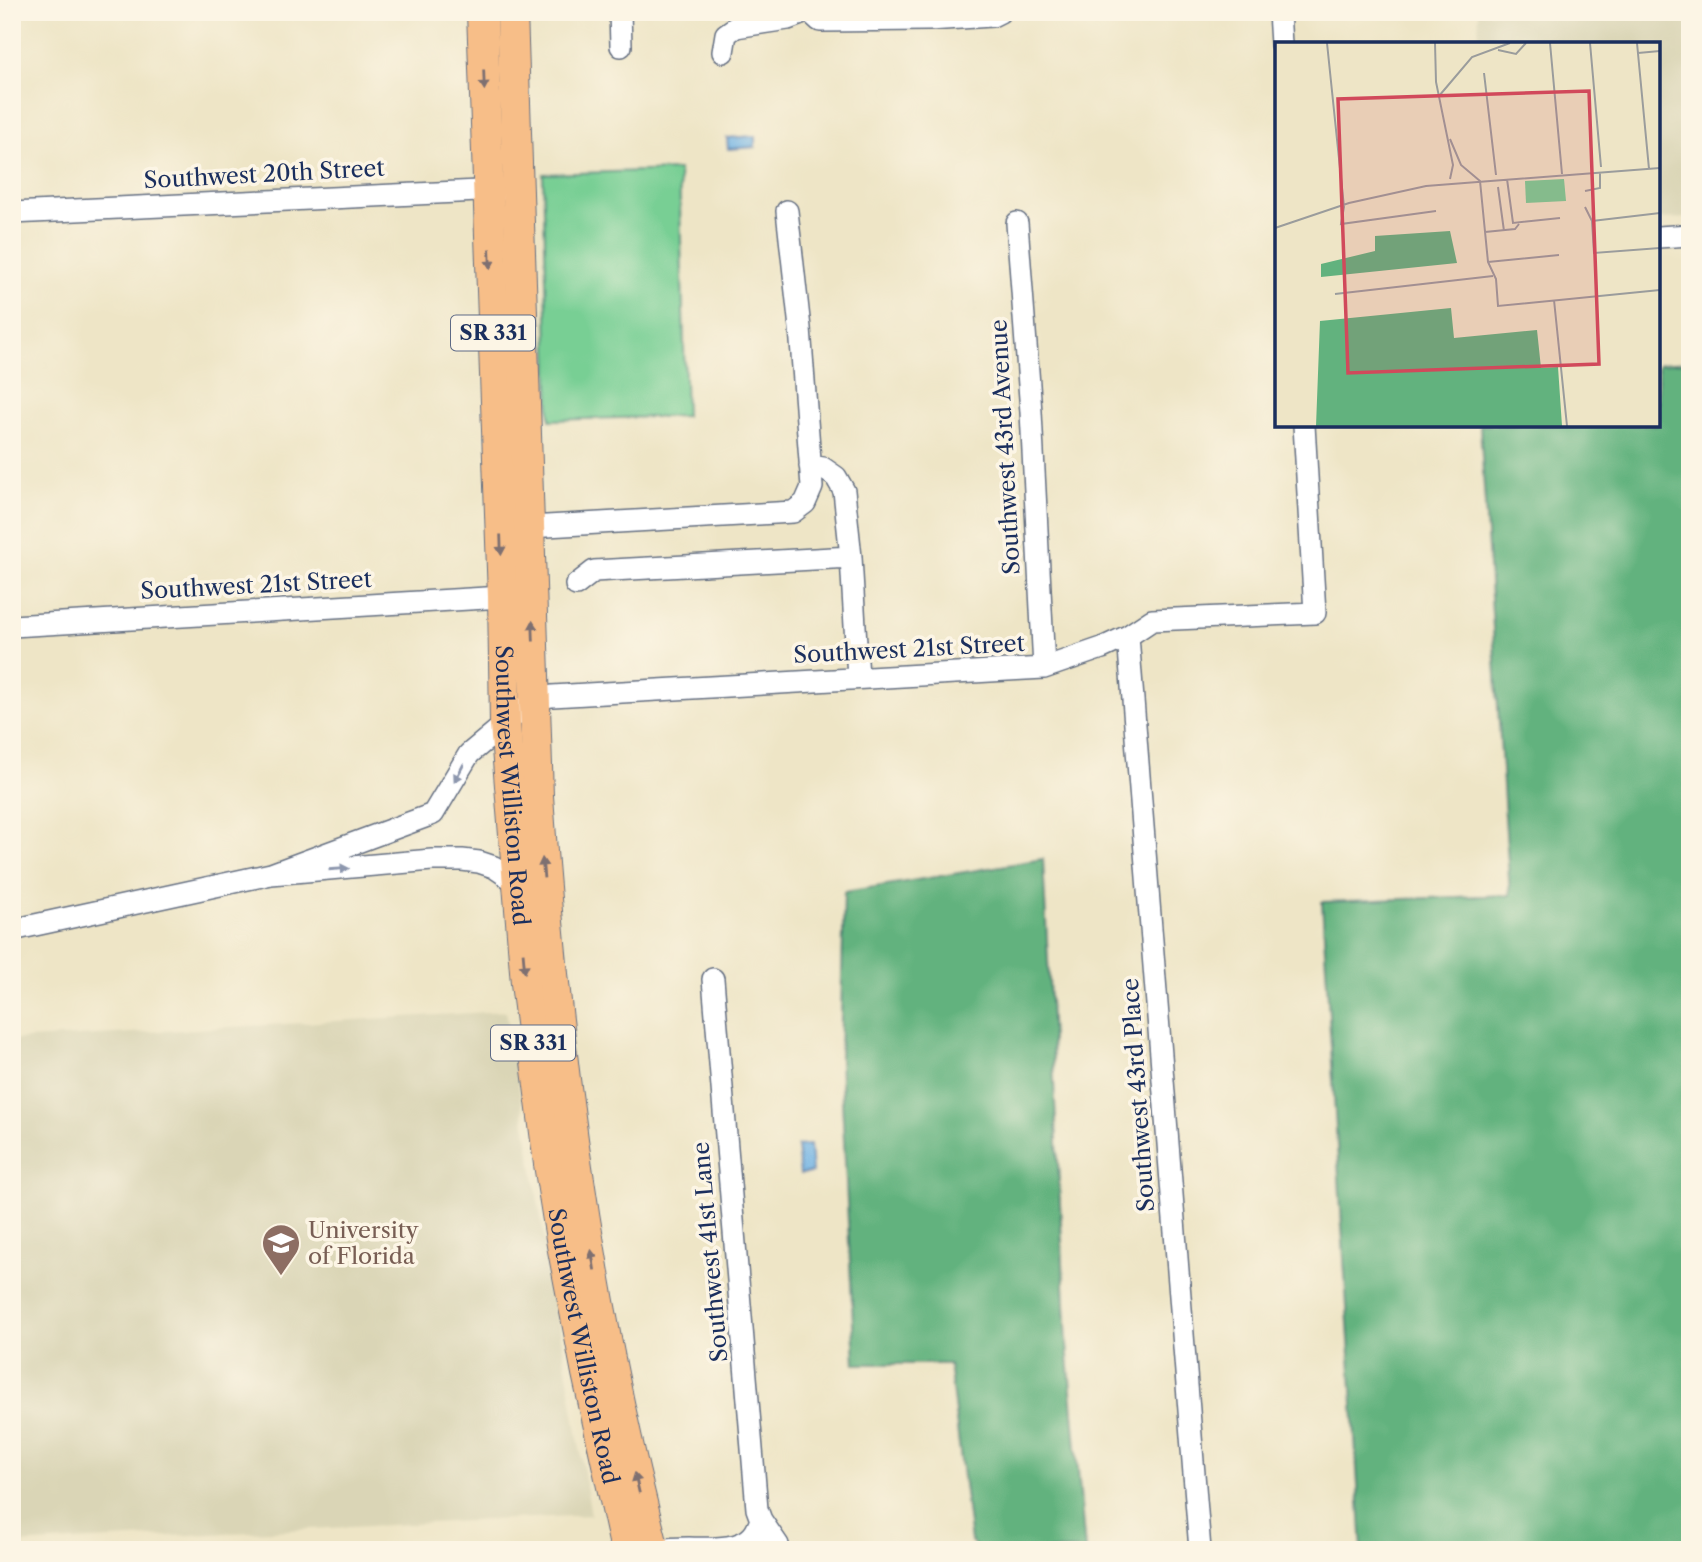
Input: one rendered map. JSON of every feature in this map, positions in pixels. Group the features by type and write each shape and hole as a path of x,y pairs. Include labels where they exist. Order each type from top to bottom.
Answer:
{"highway":[{"name":"Southwest Williston Road","path":"482,12 503,597 505,724 516,882 534,1048 560,1232 587,1373 626,1550"},
{"name":"Southwest Williston Road","path":"512,12 542,868 572,1133 601,1308 653,1550"}],"street":[{"path":"620,12 621,46"},
{"path":"723,52 726,34 736,27 788,19 808,12 820,21 929,20 992,16 1000,12"},
{"path":"1279,12 1281,42"},
{"name":"Southwest 20th Street","path":"12,213 518,189"},
{"path":"528,527 793,512 805,503 812,487 800,328 787,211"},
{"name":"Southwest 43rd Avenue","path":"1017,223 1031,412 1044,668"},
{"path":"1660,237 1690,235"},
{"name":"Southwest 21st Street","path":"534,699 1044,668 1128,636 1152,620 1315,613 1304,427"},
{"path":"810,466 823,468 836,477 844,491 858,678"},
{"path":"576,584 594,571 850,557"},
{"name":"Southwest 21st Street","path":"12,626 503,597"},
{"name":"Southwest 43rd Place","path":"1128,636 1200,1550"},
{"path":"271,874 433,814 469,754 534,699"},
{"path":"12,930 271,874 461,859 494,867 516,882"},
{"name":"Southwest 41st Lane","path":"713,979 756,1497 761,1520"},
{"path":"661,1550 696,1547 719,1549 732,1546 753,1536 761,1520 779,1550"}],"shaded area":[{"path":"1478,12 1690,12 1690,218 1660,219 1660,42 1479,42"},
{"name":"University of Florida","path":"506,1011 591,1515 12,1544 12,1040"}],"green space":[{"path":"679,170 686,416 550,420 543,174"},
{"path":"1690,362 1690,1550 1362,1550 1322,902 1510,895 1480,427 1660,427 1660,364"},
{"path":"1043,859 1067,1344 1085,1550 978,1550 971,1541 949,1364 855,1364 840,1060 844,892"}],"water":[{"path":"755,136 755,147 728,149 727,138"},
{"path":"810,1145 812,1173 800,1174 797,1146"}],"place":[{"name":"University of Florida","path":"281,1277"}]}
